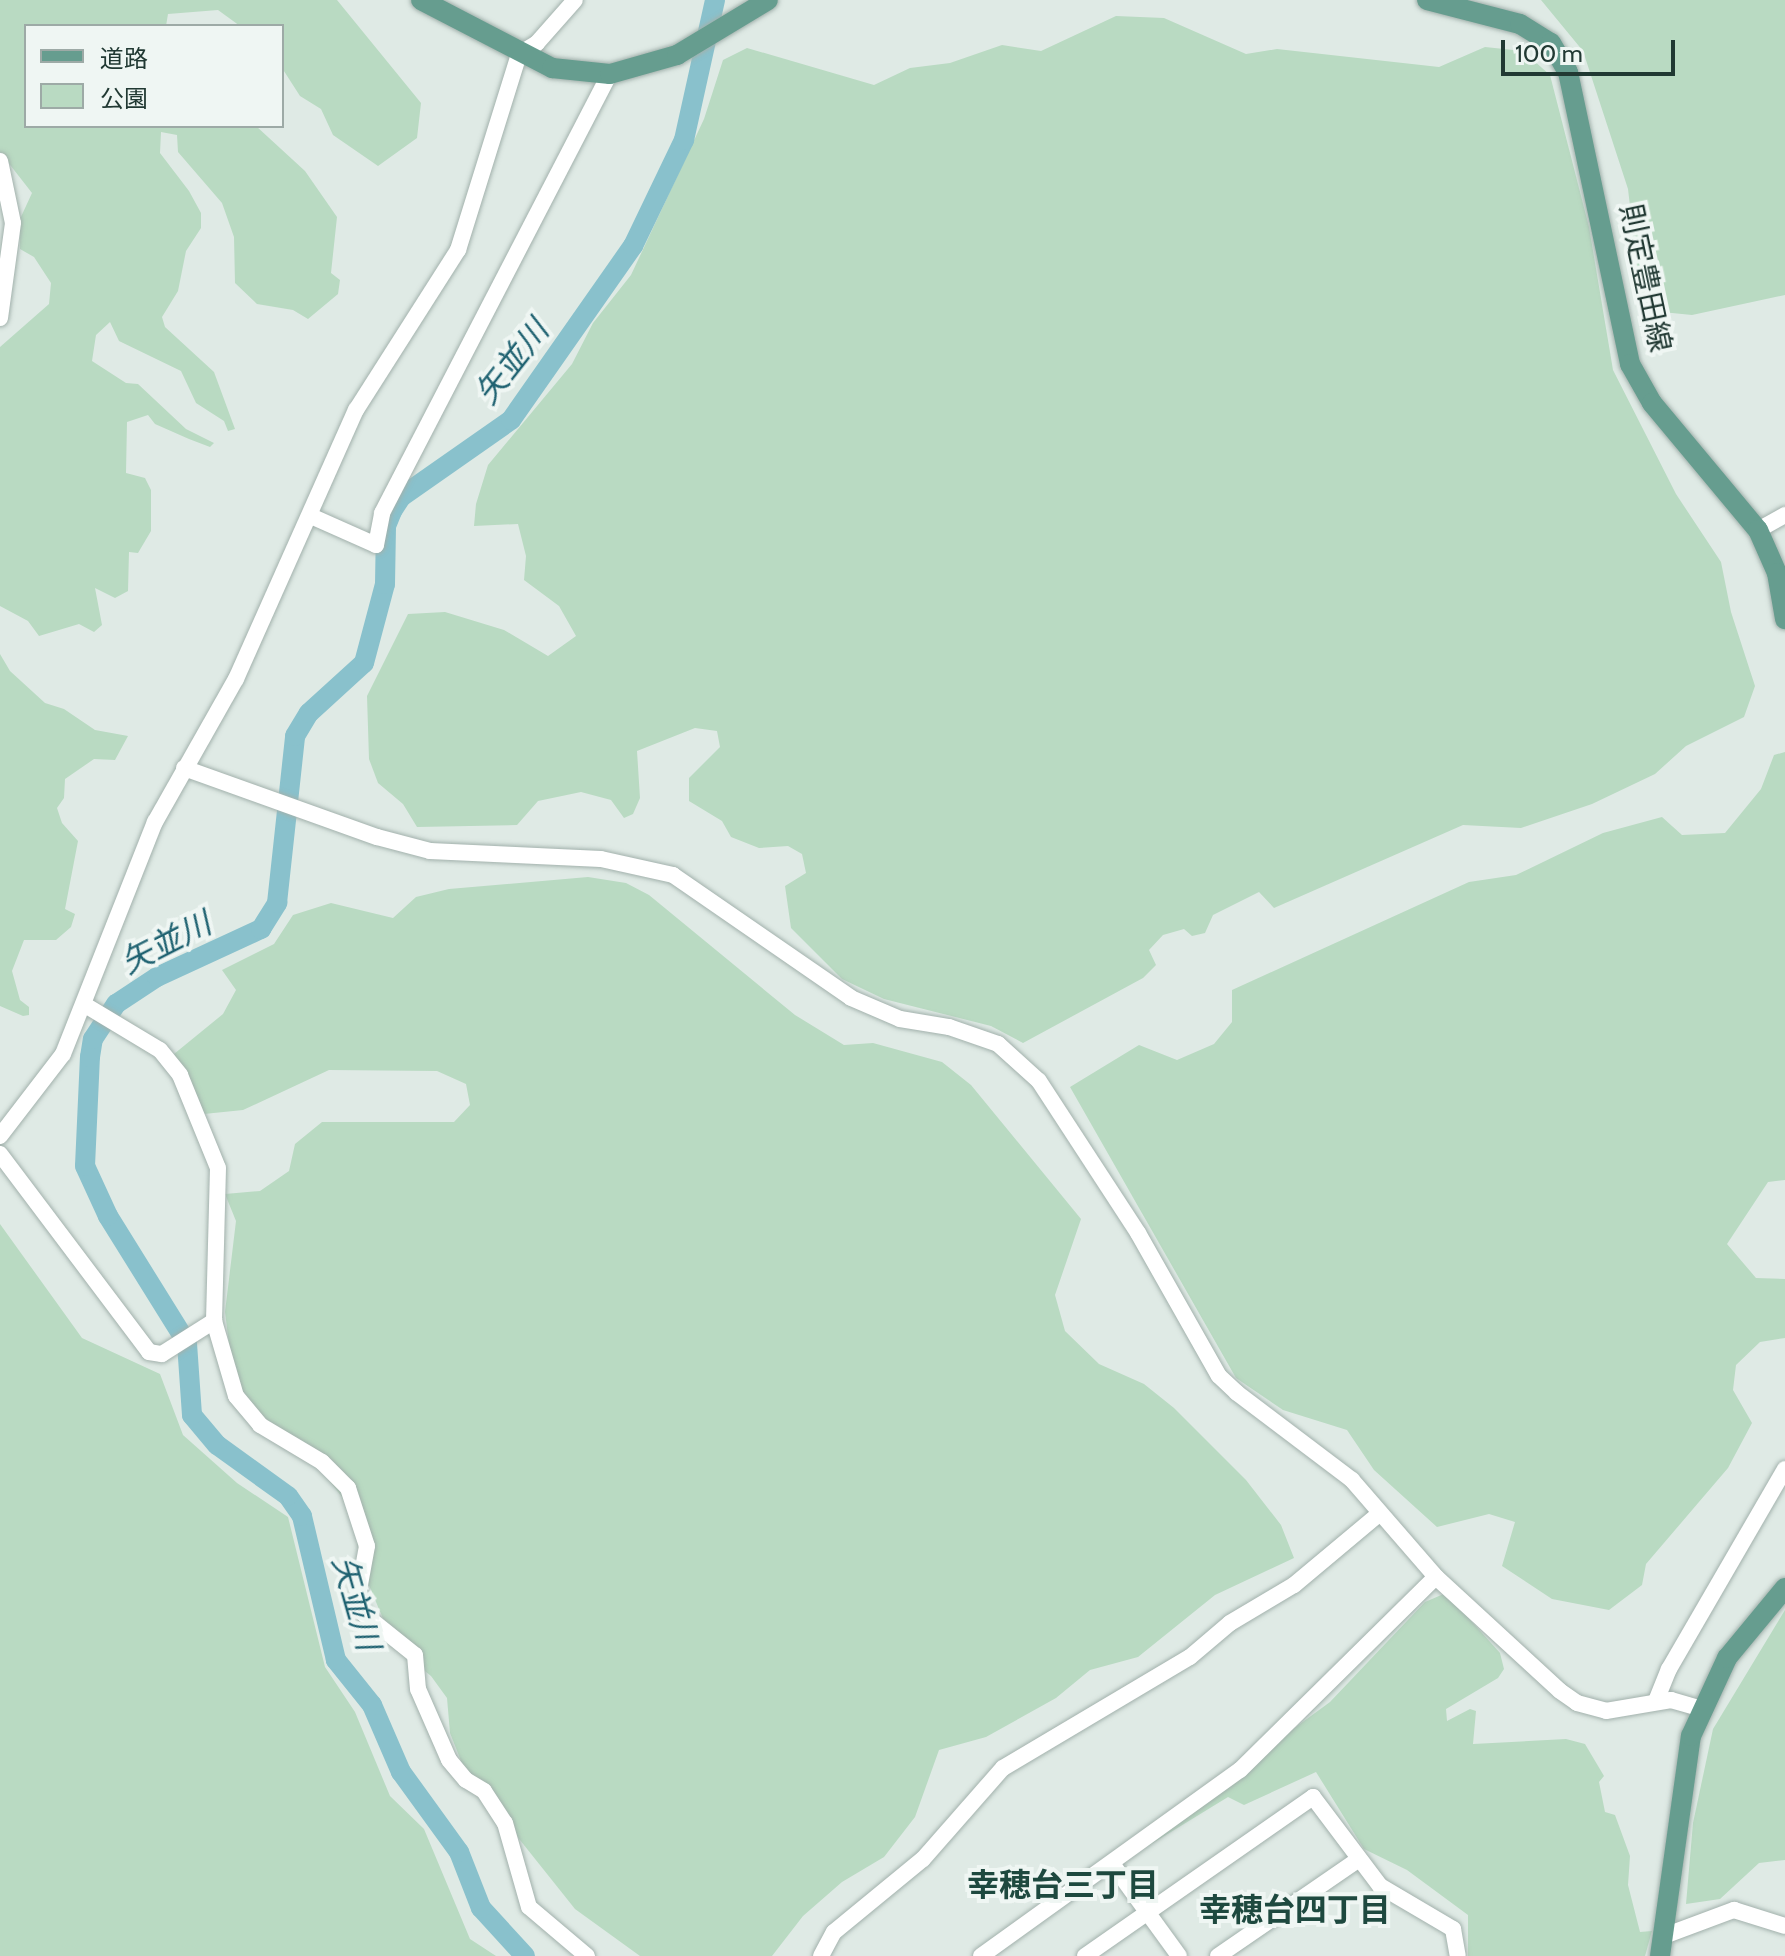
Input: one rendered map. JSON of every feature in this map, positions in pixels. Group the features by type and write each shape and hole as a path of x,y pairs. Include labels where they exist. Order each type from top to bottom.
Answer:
{"main road":[{"path":"427,1 519,54 552,68 610,74 677,55 768,0"},
{"name":"則定豊田線","path":"1427,0 1520,24 1551,43 1568,72 1630,364 1652,403 1758,530 1777,573 1785,619"},
{"path":"1662,1946 1686,1757 1702,1709 1742,1635 1785,1588"}],"street":[{"path":"0,1136 63,1054 85,1005 131,876 184,768 236,679 313,517 356,410 458,250 519,54 537,43 575,0"},
{"path":"313,517 376,545 382,513 610,74"},
{"path":"0,161 13,223 0,318"},
{"path":"1758,530 1785,515"},
{"path":"184,768 314,816 430,851 601,859 673,875 851,998 900,1019 949,1027 998,1044 1039,1081 1138,1233 1219,1376 1352,1480 1436,1577 1577,1703 1606,1711 1656,1701 1702,1709"},
{"path":"85,1005 160,1050 180,1075 218,1168 214,1321 230,1384 254,1418 322,1462 348,1488 366,1534 357,1601 365,1615 415,1655 418,1689 449,1760 499,1811 529,1907 587,1956"},
{"path":"0,1154 149,1352 162,1354 214,1321"},
{"path":"1656,1701 1669,1669 1785,1469"},
{"path":"821,1956 834,1932 923,1859 1003,1768 1190,1657 1230,1623 1294,1585 1380,1513"},
{"path":"981,1956 1113,1865 1240,1770 1436,1577"},
{"path":"1085,1956 1311,1797 1380,1886 1403,1904 1437,1916 1453,1929 1458,1956"},
{"path":"1218,1956 1359,1859"},
{"path":"1113,1865 1179,1956"},
{"path":"1662,1946 1734,1910 1785,1926"}],"green space":[{"path":"0,0 337,0 421,103 417,138 378,166 333,135 321,109 300,96 284,71 284,24 237,24 218,10 168,14 166,24 24,24 24,128 258,128 305,171 337,217 331,273 340,280 338,294 308,319 293,310 257,304 235,283 234,237 222,203 178,152 177,135 161,132 160,153 189,191 201,213 201,228 186,251 178,291 162,317 165,327 214,372 235,429 228,431 224,421 196,403 181,371 119,341 110,322 96,335 92,361 126,383 138,384 186,429 214,443 210,447 189,439 155,424 148,415 127,422 126,473 145,478 151,490 151,531 138,553 129,552 128,591 115,598 95,588 102,625 94,632 79,624 39,636 28,621 0,606 0,347 49,304 51,283 34,257 20,249 20,219 32,193 0,152"},
{"path":"1541,0 1785,0 1785,295 1692,315 1642,310 1628,189 1583,51"},
{"path":"1116,16 1164,18 1246,54 1277,49 1439,67 1485,47 1523,51 1550,75 1589,227 1613,370 1676,494 1721,562 1731,612 1755,686 1744,717 1686,746 1655,774 1592,804 1521,828 1463,825 1274,908 1259,892 1213,915 1205,933 1192,936 1184,929 1163,935 1149,950 1156,965 1143,978 1023,1043 991,1026 884,999 842,979 791,928 785,886 806,873 802,854 788,846 759,848 731,837 722,821 689,801 689,778 720,747 717,731 695,728 637,751 640,798 633,814 624,818 611,800 581,792 538,801 517,825 417,827 403,804 378,783 369,759 367,696 408,614 445,612 504,630 548,656 576,636 559,606 524,580 526,556 518,524 474,526 476,504 488,465 572,364 593,323 631,275 704,119 723,60 747,48 874,85 910,68 950,63 1002,45 1041,51"},
{"path":"0,654 10,671 45,703 64,709 95,730 128,736 115,760 94,759 65,779 64,798 57,808 62,823 78,841 65,909 75,914 71,927 56,940 24,940 12,971 20,1000 29,1007 29,1015 23,1016 0,1006"},
{"path":"1785,752 1785,1180 1768,1182 1727,1244 1756,1278 1785,1279 1785,1338 1760,1342 1736,1365 1733,1390 1752,1423 1728,1468 1646,1564 1642,1585 1609,1610 1552,1599 1502,1566 1515,1522 1489,1514 1437,1527 1374,1470 1347,1430 1283,1410 1236,1378 1070,1087 1139,1045 1177,1060 1214,1044 1232,1022 1232,990 1469,882 1516,875 1603,833 1662,817 1682,835 1725,833 1761,789 1774,755"},
{"path":"588,877 626,883 649,895 795,1015 844,1045 873,1043 942,1062 971,1085 1081,1219 1055,1295 1065,1331 1099,1364 1144,1384 1174,1408 1246,1480 1281,1525 1294,1558 1215,1595 1138,1657 1090,1670 1056,1698 986,1737 939,1750 915,1817 884,1857 842,1882 803,1916 772,1956 640,1956 575,1909 465,1771 450,1733 447,1698 431,1676 395,1647 360,1564 355,1526 342,1497 323,1473 237,1408 225,1312 236,1221 225,1194 260,1191 289,1171 295,1144 322,1122 454,1122 470,1105 466,1084 437,1071 329,1070 243,1110 204,1114 174,1054 223,1014 236,990 222,970 274,944 293,915 331,903 393,918 416,897 449,889"},
{"path":"0,1224 82,1338 160,1374 183,1435 237,1483 288,1517 325,1667 355,1712 390,1796 424,1829 470,1939 496,1956 0,1956"},
{"path":"1446,1593 1500,1653 1504,1669 1498,1678 1446,1709 1447,1721 1470,1709 1476,1711 1473,1744 1566,1739 1585,1744 1604,1776 1599,1782 1605,1812 1615,1815 1630,1856 1628,1885 1640,1932 1652,1931 1645,1956 1468,1956 1468,1915 1407,1870 1364,1849 1316,1772 1244,1805 1228,1797 1148,1846 1140,1841 1330,1702 1425,1602"},
{"path":"1785,1610 1785,1860 1759,1863 1720,1899 1686,1904 1693,1823 1713,1729"}],"waterway":[{"name":"矢並川","path":"525,1956 481,1908 459,1852 401,1772 372,1705 336,1660 302,1516 288,1496 217,1445 192,1415 187,1343 108,1216 85,1166 90,1057 93,1039 116,1004 157,977 261,929 277,903 295,736 309,713 364,663 385,584 386,526 392,511 401,497 511,420 633,246 684,140 715,0"}],"district":[{"name":"幸穂台三丁目","path":"1063,1885"},
{"name":"幸穂台四丁目","path":"1295,1910"}]}
